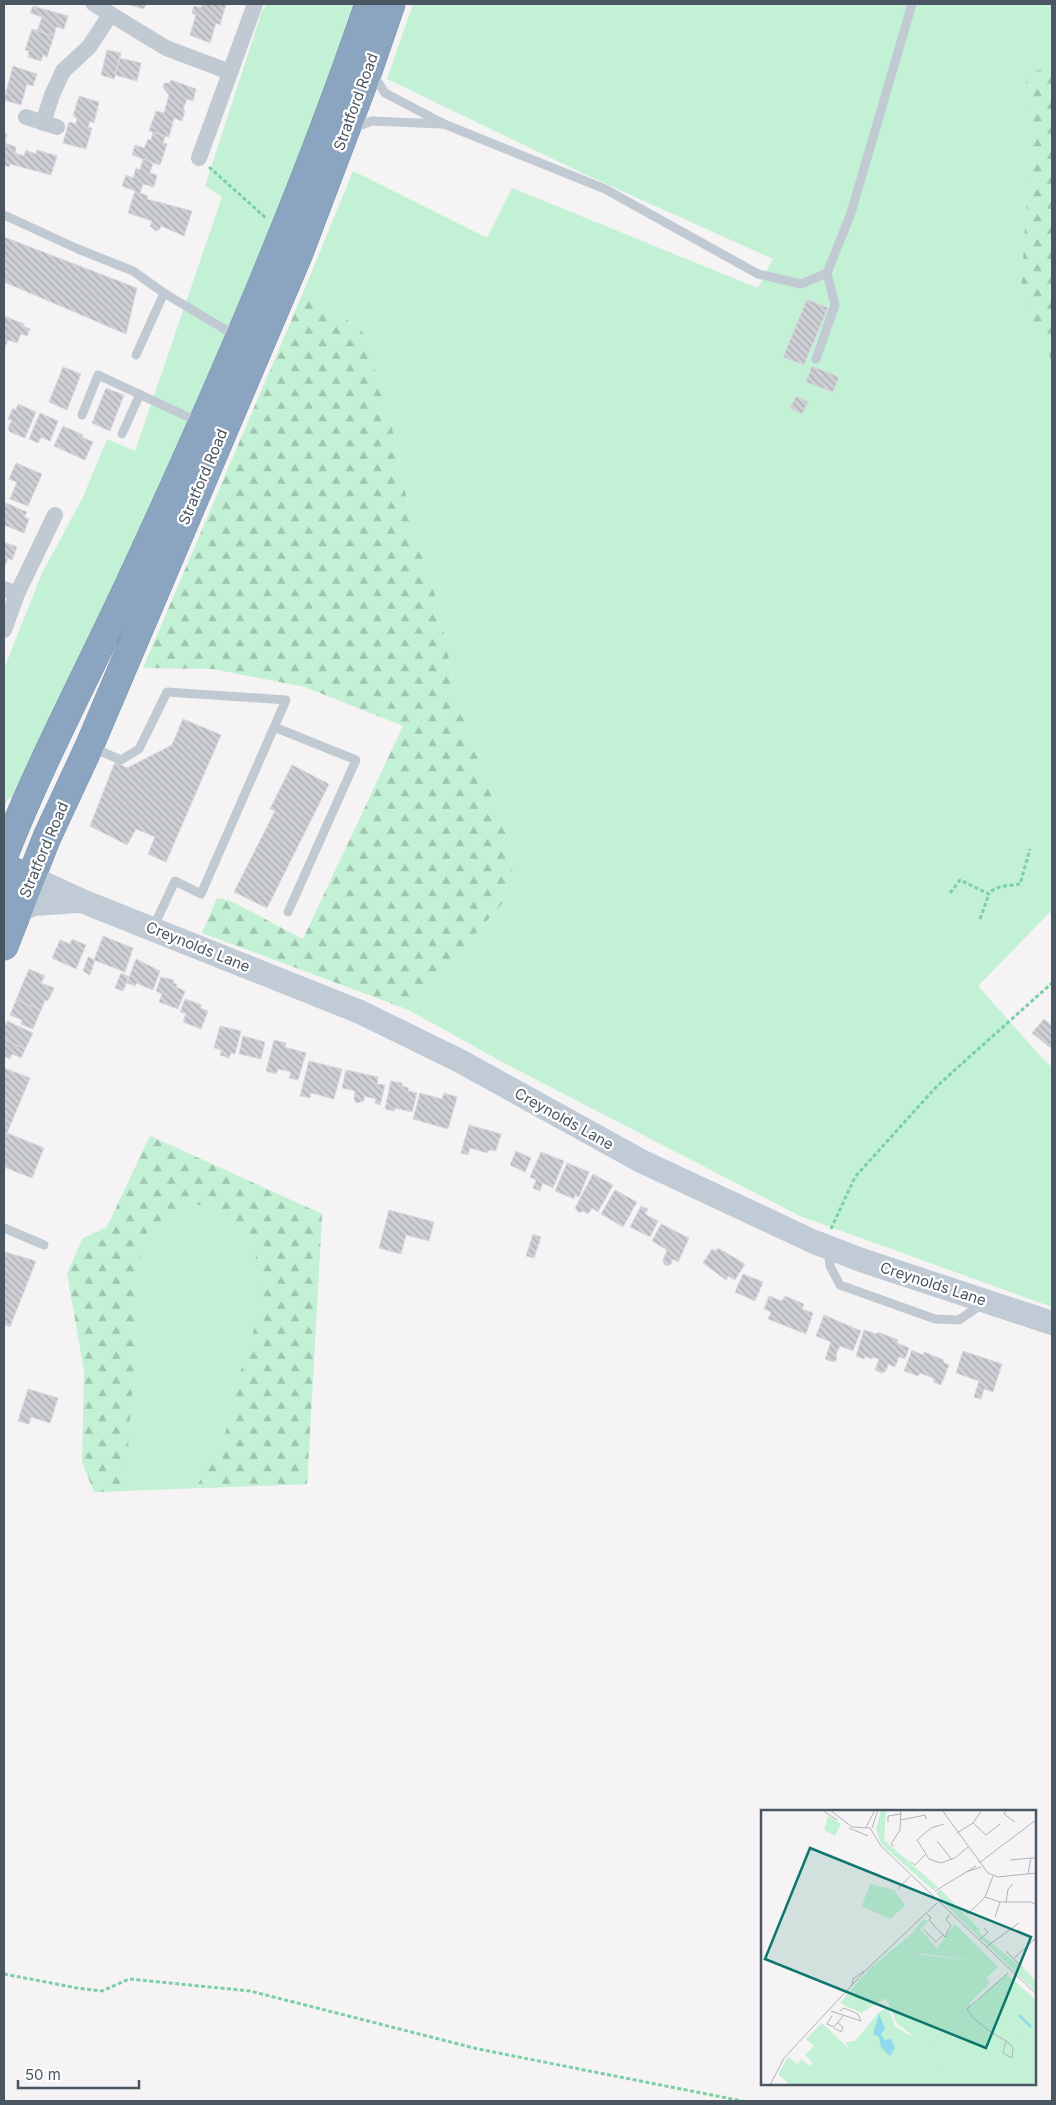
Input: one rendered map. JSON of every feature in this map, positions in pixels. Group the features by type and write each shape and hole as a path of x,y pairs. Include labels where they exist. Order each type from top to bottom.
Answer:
{"highway":[{"name":"Stratford Road","path":"4,946 22,810 129,584 239,337 283,233 369,4"},
{"name":"Stratford Road","path":"13,880 47,837 89,747 299,254 346,131 391,4"}],"street":[{"path":"94,4 166,48 230,72"},
{"path":"199,158 255,4"},
{"path":"26,117 50,125 52,95 63,71 89,47 110,15"},
{"path":"4,630 10,591 55,515"},
{"name":"Creynolds Lane","path":"13,880 82,901 153,928 360,1012 465,1064 641,1161 826,1247 1052,1323"},
{"name":"Creynolds Lane","path":"13,880 34,904 55,901 82,901"}],"lane":[{"path":"816,359 835,306 827,273 851,213 912,4"},
{"path":"369,68 385,93 444,124 605,190 758,274 801,284 827,273"},
{"path":"346,131 372,121 444,124"},
{"path":"4,216 133,271 164,293 239,337"},
{"path":"136,355 164,293"},
{"path":"82,415 98,375 201,423"},
{"path":"122,434 140,394"},
{"path":"89,747 121,760 139,750 167,692 286,700 201,894 175,881 153,928"},
{"path":"274,727 356,760 288,912"},
{"path":"4,1228 44,1245"},
{"path":"826,1247 830,1266 840,1284 935,1319 959,1320 986,1301"}],"path":[{"path":"199,158 283,233"},
{"path":"980,919 991,890 998,887 1020,884 1030,850"},
{"path":"950,893 960,880 989,894"},
{"path":"826,1247 855,1177 937,1086 1052,983"},
{"path":"4,1974 102,1991 129,1979 250,1991 478,2049 742,2101"}],"green space":[{"path":"267,4 358,4 264,254 91,642 16,798 9,798 4,807 4,669 42,573 83,497 107,439 135,451 222,197 205,186 262,11"},
{"path":"413,4 1052,4 1052,910 978,986 1052,1067 1052,1307 800,1216 502,1062 409,1010 513,891 511,843 457,702 439,607 413,529 390,418 354,325 305,288 353,171 487,238 512,188 758,288 773,259 582,173 387,79"},
{"path":"1052,66 1052,362 1021,292 1030,147 1026,74"},
{"path":"305,288 362,331 390,418 413,529 439,607 457,702 511,843 513,891 409,1010 202,933 217,898 231,901 303,939 403,726 305,687 213,669 143,668"},
{"path":"150,1136 322,1214 307,1484 94,1492 107,1227"},
{"path":"150,1136 322,1214 307,1484 196,1488 225,1434 244,1358 261,1309 255,1249 224,1212 188,1202 148,1229 137,1272 137,1323 125,1491 94,1492 82,1462 84,1371 67,1273 83,1238 107,1227"}],"building":[{"path":"127,4 146,4 144,9"},
{"path":"199,4 226,4 220,25 216,23 210,43 190,35 196,15 192,13 194,6 201,8 202,5"},
{"path":"33,6 68,16 64,29 56,27 54,36 37,31 42,17 30,13"},
{"path":"32,29 54,36 47,57 43,55 41,61 28,57 29,51 25,50"},
{"path":"107,50 121,53 114,79 101,75"},
{"path":"120,58 141,63 137,81 115,75"},
{"path":"13,66 37,74 33,86 27,84 21,105 4,100"},
{"path":"171,80 196,89 193,101 187,99 183,109 185,110 182,121 174,118 169,137 149,131 156,111 164,113 169,95 163,87 164,83 170,83"},
{"path":"79,96 99,102 94,123 90,121 88,127 92,128 86,149 63,143 69,122 76,124 77,118 73,116"},
{"path":"153,132 165,136 163,143 167,144 160,165 132,155 135,145 144,148 148,139 151,140"},
{"path":"4,133 7,134 5,143 16,147 15,153 24,156 26,150 36,154 37,150 57,156 51,175 10,164 9,167 4,165"},
{"path":"143,159 153,163 150,173 157,175 154,187 143,184 140,193 148,196 147,199 192,211 184,236 161,226 156,231 150,226 152,221 128,213 135,191 122,186 126,175 133,178 136,168 140,170"},
{"path":"4,237 137,288 126,334 4,282"},
{"path":"807,299 828,308 804,365 783,357"},
{"path":"4,316 24,324 23,326 30,329 27,336 21,334 17,343 8,340 4,349"},
{"path":"812,366 839,377 833,392 806,382"},
{"path":"63,367 81,374 67,410 49,402"},
{"path":"106,388 124,395 110,431 92,423"},
{"path":"796,396 808,402 802,414 790,408"},
{"path":"18,404 36,412 25,438 10,432 8,428 12,420 8,419 13,408 16,410"},
{"path":"40,413 58,421 50,441 41,437 38,443 29,439"},
{"path":"63,426 93,442 85,460 54,446"},
{"path":"16,463 42,474 28,506 10,499 17,482 9,479"},
{"path":"6,503 27,512 24,517 29,519 24,533 4,525"},
{"path":"4,542 17,547 12,560 8,558 5,566"},
{"path":"183,719 221,735 166,862 148,854 155,837 136,829 127,845 90,826 115,762 127,768 172,745"},
{"path":"292,765 329,784 267,908 234,892 275,811 270,809"},
{"path":"103,936 133,948 125,972 94,960"},
{"path":"72,939 86,945 76,969 52,958 60,940 70,944"},
{"path":"88,957 95,960 90,975 83,971"},
{"path":"136,959 160,971 153,990 136,983 135,986 127,983"},
{"path":"29,969 45,976 41,983 54,988 48,1001 45,1000 41,1010 16,1000"},
{"path":"121,973 129,977 123,991 115,988"},
{"path":"161,977 174,980 173,983 177,984 176,987 185,991 178,1009 159,1002 162,994 156,991"},
{"path":"185,999 202,1005 200,1008 208,1011 201,1029 183,1022 186,1014 180,1012"},
{"path":"16,1000 41,1010 33,1029 21,1024 22,1020 10,1015"},
{"path":"1044,1019 1052,1026 1052,1049 1032,1033"},
{"path":"7,1021 33,1033 25,1049 4,1039 4,1028"},
{"path":"220,1026 241,1031 235,1054 231,1053 229,1058 220,1055 222,1050 214,1048"},
{"path":"243,1036 265,1042 261,1059 239,1054"},
{"path":"4,1039 25,1049 21,1058 12,1054 10,1059 4,1056"},
{"path":"274,1040 286,1043 285,1047 306,1053 298,1080 289,1078 291,1072 278,1069 276,1074 266,1071"},
{"path":"309,1061 342,1069 334,1099 311,1093 310,1098 300,1096"},
{"path":"4,1068 30,1078 7,1133 44,1148 32,1178 4,1167"},
{"path":"346,1070 378,1077 377,1084 385,1085 380,1105 375,1103 376,1099 364,1096 364,1101 356,1103 354,1099 355,1091 342,1088"},
{"path":"391,1081 402,1083 402,1086 409,1088 408,1091 417,1093 412,1112 395,1108 394,1111 385,1109"},
{"path":"420,1093 442,1099 444,1093 457,1097 448,1129 413,1119"},
{"path":"469,1125 501,1134 496,1151 489,1150 488,1153 470,1148 468,1155 461,1153"},
{"path":"516,1151 531,1158 525,1172 510,1165"},
{"path":"541,1152 564,1161 553,1188 543,1183 540,1191 533,1188 536,1180 530,1177"},
{"path":"567,1163 589,1172 579,1197 575,1195 574,1199 555,1191"},
{"path":"593,1174 613,1185 598,1212 592,1208 588,1214 583,1211 579,1213 575,1208"},
{"path":"615,1190 637,1202 623,1227 601,1214"},
{"path":"641,1206 648,1209 645,1214 658,1221 650,1237 630,1227"},
{"path":"389,1210 434,1222 429,1241 406,1235 401,1254 379,1248"},
{"path":"661,1224 689,1238 678,1262 673,1259 671,1264 667,1266 663,1260 667,1250 652,1241"},
{"path":"533,1234 541,1237 534,1258 526,1256"},
{"path":"4,1248 5,1252 36,1261 10,1327 4,1324"},
{"path":"718,1248 745,1264 735,1280 728,1276 726,1280 703,1263 712,1249 716,1251"},
{"path":"743,1274 763,1282 755,1301 735,1292"},
{"path":"769,1296 782,1301 785,1296 804,1304 802,1309 813,1313 806,1334 768,1319 771,1312 764,1309"},
{"path":"824,1315 861,1331 853,1351 840,1346 836,1354 837,1360 833,1362 825,1359 831,1342 816,1336"},
{"path":"864,1330 877,1334 878,1332 898,1340 897,1343 909,1348 905,1359 899,1357 895,1367 888,1364 886,1371 881,1373 875,1370 879,1359 865,1356 864,1359 856,1356"},
{"path":"912,1350 923,1355 924,1352 944,1360 943,1362 949,1365 941,1385 933,1382 935,1379 920,1373 918,1376 904,1371"},
{"path":"963,1351 1002,1364 993,1392 984,1389 981,1399 974,1397 979,1381 956,1373"},
{"path":"28,1389 58,1398 50,1423 31,1417 29,1424 18,1421"}]}
